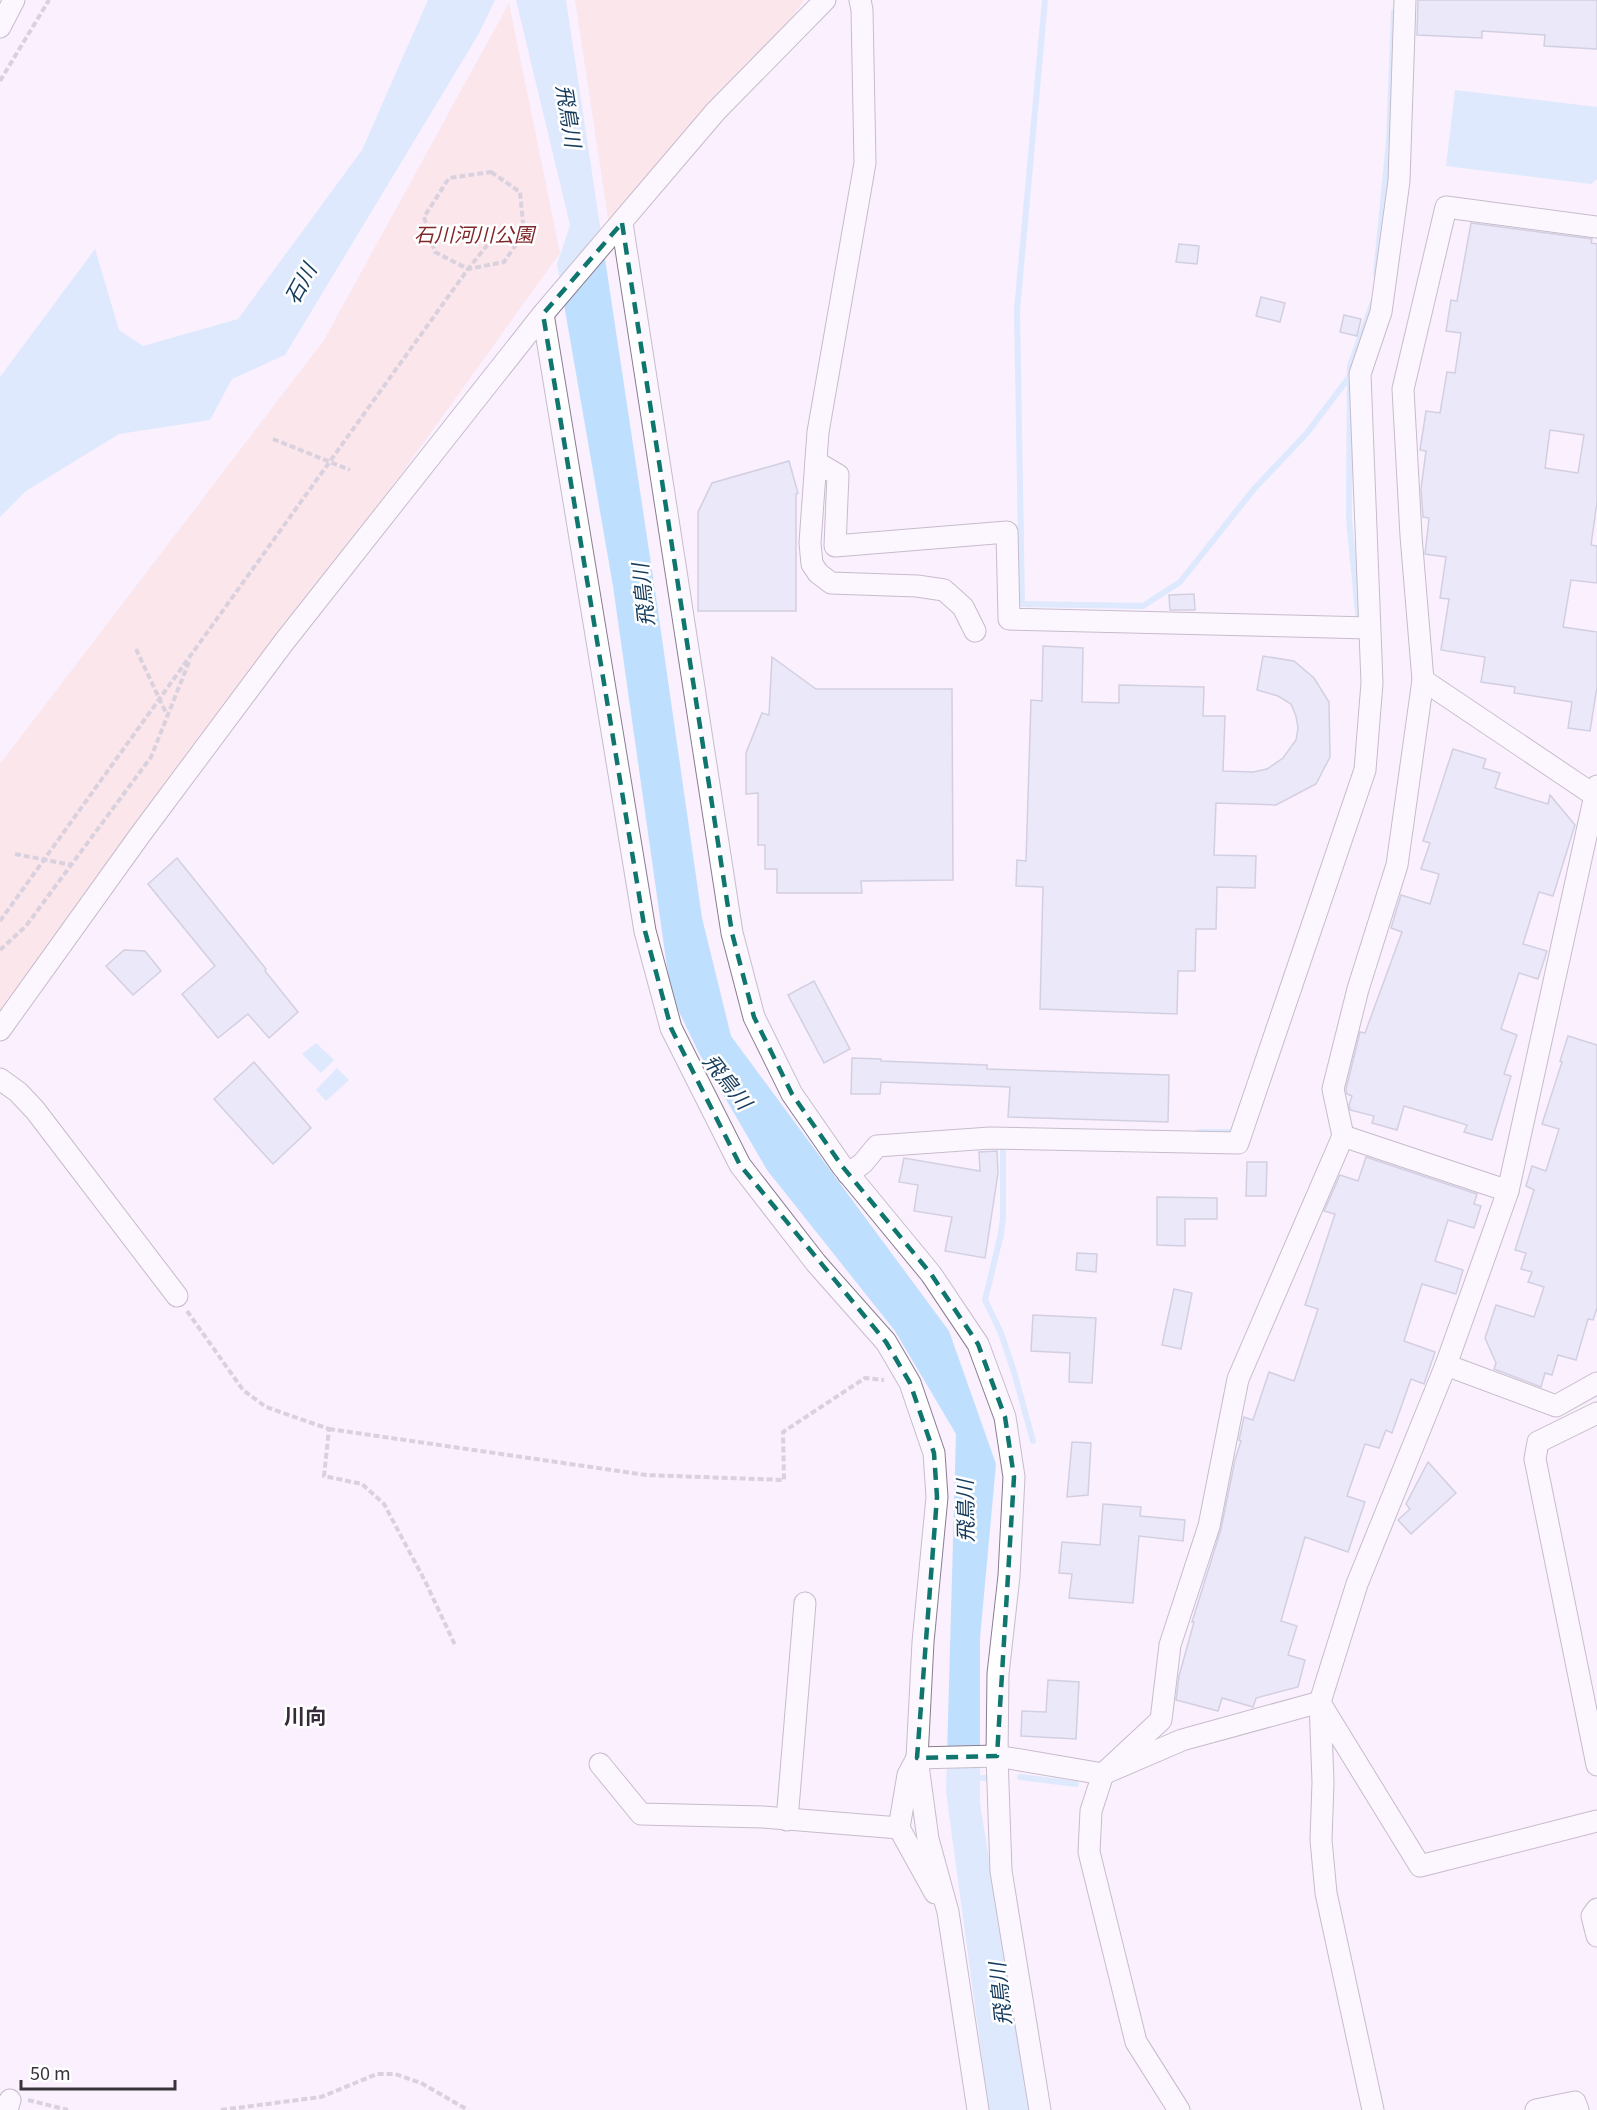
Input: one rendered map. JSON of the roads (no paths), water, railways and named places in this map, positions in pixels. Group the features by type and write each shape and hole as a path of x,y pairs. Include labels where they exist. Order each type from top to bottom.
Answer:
{"street":[{"path":"0,27 14,0"},
{"path":"0,1030 140,835 284,642 543,314 716,111 825,0"},
{"path":"860,0 865,164 818,432 810,543 812,564 818,573 831,583 917,586 944,590 963,607 975,631"},
{"path":"848,1174 863,1163 877,1146 990,1138 1238,1143 1365,770 1372,683 1360,627 1360,374 1381,312 1399,181 1405,0"},
{"path":"1179,2110 1136,2042 1089,1852 1091,1811 1103,1774 1161,1720 1170,1645 1209,1526 1238,1379 1343,1136 1333,1089 1358,989 1397,865 1423,680 1411,536 1403,389 1446,207 1597,227"},
{"path":"622,223 732,933 754,1017 792,1094 848,1174 932,1274 978,1344 1005,1417 1014,1477 1009,1576 991,1756 1000,1871 1040,2110"},
{"path":"543,314 645,931 671,1028 740,1165 816,1263 886,1342 910,1383 934,1453 937,1497 924,1642 922,1757 928,1839 946,1903 978,2110"},
{"path":"816,462 838,475 835,546 1007,532 1018,619 1360,627"},
{"path":"1373,2110 1326,1893 1321,1840 1323,1782 1320,1702 1356,1584 1446,1365 1508,1191 1596,793 1423,680"},
{"path":"0,1079 18,1092 35,1110 177,1296"},
{"path":"1343,1136 1508,1191"},
{"path":"1446,1365 1556,1406 1597,1383"},
{"path":"1597,1413 1538,1442 1535,1459 1597,1765"},
{"path":"787,1820 805,1603"},
{"path":"922,1757 991,1756 1103,1774 1182,1740 1320,1702"},
{"path":"1320,1702 1420,1866 1597,1821"},
{"path":"922,1757 908,1775 899,1828 933,1891 946,1903"},
{"path":"600,1764 641,1814 679,1814 899,1828"},
{"path":"1597,1909 1592,1916 1597,1936"},
{"path":"1536,2110 1575,2102 1578,2110"}],"water":[{"name":"石川","path":"428,0 495,0 478,35 285,355 232,379 210,420 119,434 26,491 0,517 0,377 95,249 119,330 143,346 238,319 362,150"},
{"name":"飛鳥川","path":"516,0 566,0 702,918 731,1036 949,1331 996,1464 980,1638 980,1803 1029,2110 989,2110 946,1792 956,1434 895,1331 767,1170 699,1053 671,995 613,586 557,264 570,225"},
{"path":"1455,90 1597,107 1597,179 1591,184 1446,166"},
{"path":"316,1043 334,1060 321,1073 302,1054"},
{"path":"337,1068 349,1080 326,1101 316,1090"}],"waterway":[{"path":"1045,0 1017,310 1022,604 1143,606 1180,582 1254,489 1307,433 1350,376"},
{"path":"1376,274 1389,142 1394,12"},
{"path":"1359,623 1349,519 1350,366 1373,302"},
{"path":"1199,1132 1233,1132 1234,1129"},
{"path":"1003,1147 1003,1217 985,1300 1001,1333 1033,1441"},
{"path":"1020,1777 1076,1784"},
{"path":"973,1778 985,1778"}],"district":[{"name":"川向","path":"305,1717"}],"park label":[{"name":"石川河川公園","path":"474,235"}]}
